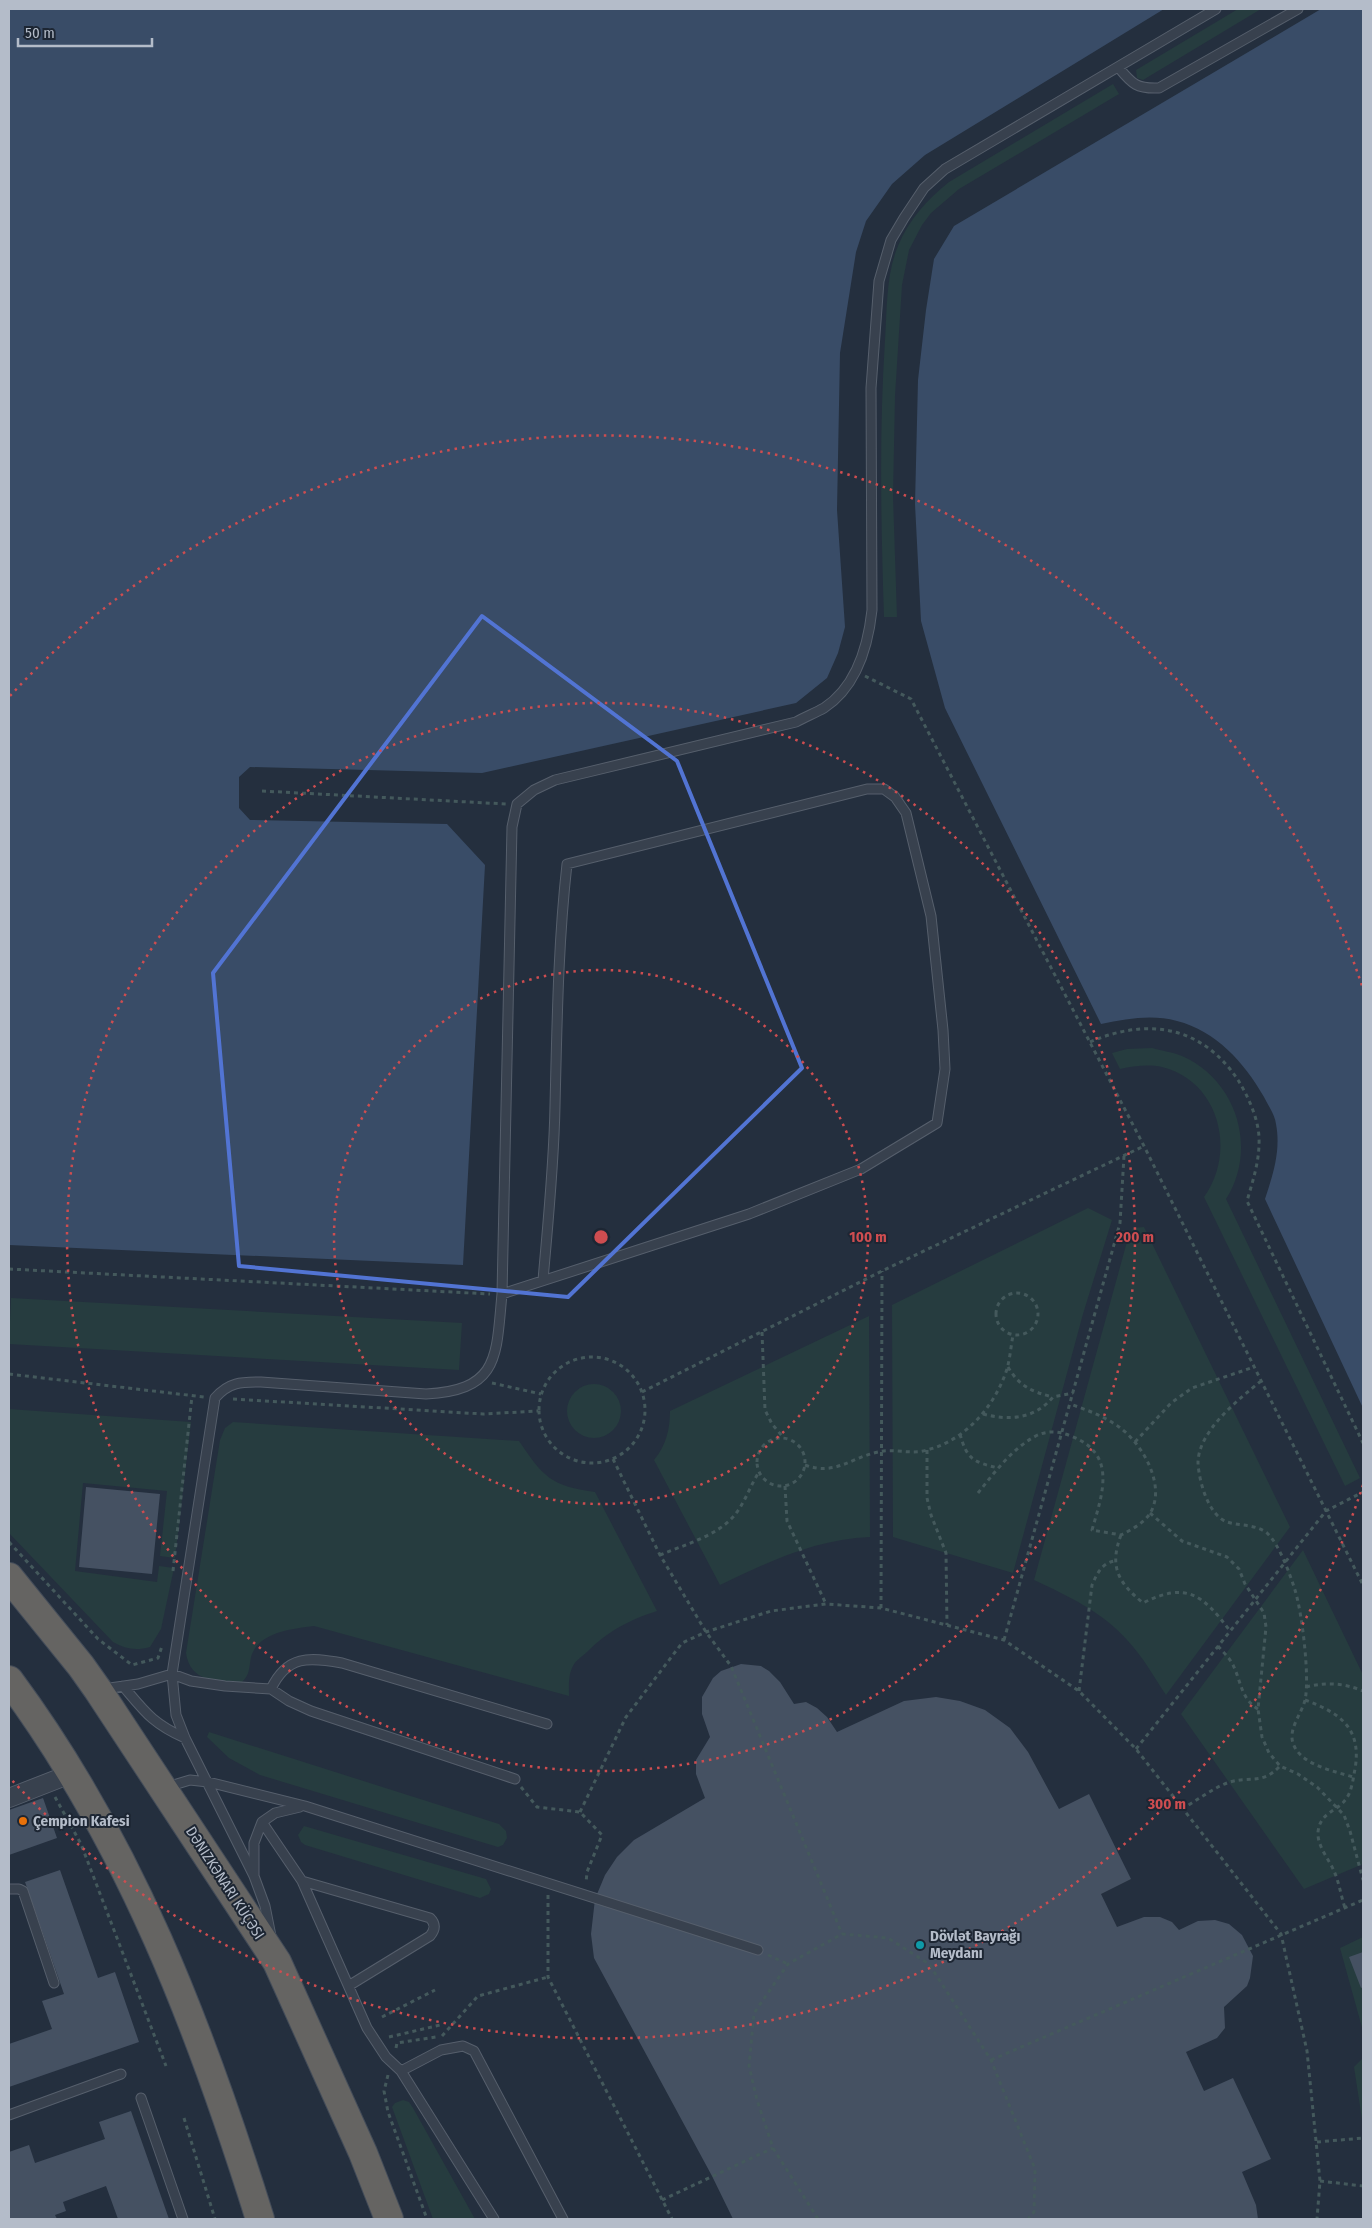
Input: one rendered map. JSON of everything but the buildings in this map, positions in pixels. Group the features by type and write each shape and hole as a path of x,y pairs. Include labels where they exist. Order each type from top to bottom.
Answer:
{"highway":[{"path":"9,1577 76,1659 111,1688 164,1788 277,1962 363,2153 389,2219"},
{"path":"9,1680 73,1774 120,1860 161,1947 205,2055 260,2219"},
{"path":"237,2147 268,2219"},
{"path":"363,2153 376,2219"}],"street":[{"path":"9,1798 45,1782 73,1774"}],"lane":[{"path":"277,1962 264,1906 254,1876 185,1738 176,1715 172,1674 215,1398 224,1388 241,1382 426,1394 449,1393 468,1387 485,1376 494,1357 502,1294 512,827 518,804 534,790 555,780 796,722 824,707 841,693 856,672 869,638 872,610 871,388 880,281 891,240 924,188 945,169 1216,9"},
{"path":"1119,68 1136,86 1147,89 1159,88 1298,9"},
{"path":"502,1294 758,1211 861,1169 937,1123 945,1069 944,1030 932,916 906,814 895,797 884,790 867,789 567,864 562,908 557,996 555,1107 543,1280"},
{"path":"271,1689 277,1675 300,1659 313,1658 342,1663 547,1724"},
{"path":"111,1688 138,1684 172,1674 192,1681 271,1689 289,1701 311,1711 515,1779"},
{"path":"111,1688 152,1720 185,1738"},
{"path":"164,1788 190,1780 208,1782 305,1806 758,1950"},
{"path":"254,1876 254,1843 262,1822 274,1813 305,1806"},
{"path":"262,1822 302,1880 350,1985 367,2028 391,2063 401,2070 494,2219"},
{"path":"302,1880 430,1918 435,1925 434,1931 430,1936 350,1985"},
{"path":"9,1890 19,1889 23,1892 54,1983"},
{"path":"401,2070 441,2050 463,2046 474,2051 563,2219"},
{"path":"9,2115 121,2074"},
{"path":"141,2098 183,2219"}],"path":[{"path":"856,672 911,699 1144,1146 1363,1585"},
{"path":"262,791 518,804"},
{"path":"1090,1042 1121,1030 1156,1029 1189,1036 1209,1048 1226,1063 1248,1096 1258,1135 1259,1157 1247,1201 1363,1443"},
{"path":"642,1392 882,1271 1144,1146"},
{"path":"1004,1640 1120,1223 1124,1156"},
{"path":"9,1269 502,1294"},
{"path":"881,1608 882,1271"},
{"path":"1022,1294 1034,1302 1037,1308 1036,1322 1027,1333 1013,1335 1000,1327 996,1313 1002,1300 1007,1296 1022,1294"},
{"path":"762,1332 765,1410 772,1424 784,1438 797,1444 805,1457 805,1465 798,1478 785,1486 770,1484 759,1472 756,1459 763,1445 769,1440 784,1438"},
{"path":"805,1465 822,1470 832,1469 864,1455 880,1451 905,1453 927,1450 960,1434 983,1414 996,1395 1008,1366 1013,1335"},
{"path":"591,1356 607,1358 622,1366 634,1377 642,1392 645,1408 644,1423 637,1438 627,1450 613,1459 599,1462 584,1462 569,1458 557,1450 544,1432 538,1411 541,1394 548,1379 559,1367 574,1359 591,1356"},
{"path":"1008,1366 1014,1378 1024,1387 1035,1392 1053,1397 1073,1393"},
{"path":"1135,1442 1171,1403 1192,1388 1254,1367"},
{"path":"9,1374 215,1398 483,1414 538,1411"},
{"path":"485,1376 491,1383 541,1394"},
{"path":"1261,1381 1233,1403 1203,1443 1198,1462 1205,1494 1208,1503 1219,1518 1227,1522 1259,1528 1266,1533 1272,1539 1285,1563 1295,1591 1300,1616 1306,1687 1305,1700 1292,1736 1298,1752 1324,1768 1353,1777"},
{"path":"173,1572 192,1396"},
{"path":"983,1414 1015,1418 1032,1414 1045,1407 1053,1397"},
{"path":"978,1493 998,1468 1017,1449 1035,1436 1047,1432 1062,1432 1083,1440 1097,1452 1101,1462 1100,1500 1092,1530 1121,1535 1142,1522 1150,1514 1154,1496 1154,1476 1149,1462 1135,1442 1121,1428 1102,1416 1070,1404"},
{"path":"960,1434 965,1450 972,1459 998,1468"},
{"path":"927,1450 927,1498 930,1515 946,1553 947,1625"},
{"path":"613,1459 660,1555 706,1632 731,1666 842,1934"},
{"path":"660,1555 725,1524 734,1516 759,1472"},
{"path":"785,1486 787,1521 826,1604"},
{"path":"1136,1749 1326,1511 1363,1492"},
{"path":"1150,1514 1182,1541 1227,1557 1234,1563 1264,1613 1266,1627 1258,1709 1262,1737 1269,1753 1280,1766 1298,1774 1317,1787 1344,1815 1363,1880"},
{"path":"1121,1535 1114,1561 1122,1582 1143,1603 1161,1594 1177,1592 1195,1596 1204,1600 1230,1631"},
{"path":"9,1542 98,1639 132,1665 158,1658 164,1640"},
{"path":"1079,1691 1092,1585 1098,1572 1106,1563 1114,1561"},
{"path":"580,1812 626,1717 682,1643 706,1632 771,1611 826,1604 881,1608 1004,1640 1079,1691 1136,1749 1280,1934 1307,2051 1320,2181 1318,2219"},
{"path":"1218,1646 1233,1666 1248,1704 1258,1709"},
{"path":"1306,1687 1331,1683 1351,1686 1363,1691"},
{"path":"1305,1700 1326,1707 1341,1717 1351,1730 1355,1745 1356,1761 1348,1796 1342,1804 1321,1820 1318,1832 1318,1839 1335,1872 1344,1908"},
{"path":"1182,1809 1229,1782 1263,1778 1272,1774 1280,1766"},
{"path":"515,1779 537,1807 580,1812 602,1836 587,1872"},
{"path":"45,1782 63,1808 81,1844 166,2066"},
{"path":"548,1893 548,1977 672,2219"},
{"path":"991,2060 1280,1934 1363,1900"},
{"path":"818,2219 773,2148 756,2100 749,2066 754,2013 788,1964 842,1934 888,1938 929,1964 991,2060 1035,2169 1034,2212 1028,2219"},
{"path":"758,1950 788,1964"},
{"path":"427,2219 388,2112 384,2091 398,2043 442,2036 478,1996 548,1977"},
{"path":"382,2018 435,1990"},
{"path":"389,2037 440,2026"},
{"path":"184,2118 215,2219"},
{"path":"1317,2142 1363,2138"},
{"path":"662,2200 773,2148"},
{"path":"1320,2181 1363,2186"}],"highlighted area":[{"path":"482,616 677,761 802,1068 568,1297 239,1266 213,973"}],"green space":[{"path":"1238,9 1261,9 1143,80 1137,78 1136,70"},
{"path":"1113,84 1119,94 959,189 931,213 922,225 909,250 902,285 895,396 893,496 897,617 884,617 881,478 883,375 889,280 894,257 902,236 919,211 949,182"},
{"path":"1152,1048 1182,1056 1201,1067 1217,1081 1229,1099 1237,1118 1241,1138 1240,1159 1236,1179 1226,1199 1360,1478 1345,1486 1204,1197 1214,1179 1219,1159 1220,1139 1217,1120 1209,1102 1197,1087 1182,1075 1157,1066 1120,1069 1112,1053 1127,1049"},
{"path":"1088,1208 1112,1220 1083,1314 1013,1573 893,1537 892,1305"},
{"path":"1144,1227 1290,1527 1166,1695 1139,1654 1108,1621 1060,1592 1034,1580 1128,1238 1133,1228"},
{"path":"11,1298 462,1323 459,1370 9,1344"},
{"path":"869,1316 870,1537 831,1542 811,1547 774,1560 720,1585 654,1460 662,1449 666,1437 670,1411"},
{"path":"589,1384 599,1384 613,1392 619,1401 621,1411 619,1421 613,1430 599,1438 589,1438 579,1433 572,1426 567,1416 567,1406 572,1396 579,1389"},
{"path":"9,1409 191,1422 175,1558 160,1556 167,1491 83,1483 75,1571 157,1582 159,1566 174,1568 161,1629 150,1647 131,1649 113,1642 9,1533"},
{"path":"233,1422 519,1441 535,1463 549,1477 580,1490 595,1492 657,1611 628,1622 611,1632 578,1660 570,1673 569,1696 314,1626 277,1633 261,1642 251,1657 248,1674 242,1682 223,1682 199,1675 193,1670 186,1653 220,1440 225,1428"},
{"path":"1303,1550 1363,1675 1363,1864 1304,1889 1181,1714"},
{"path":"209,1732 499,1824 506,1831 507,1838 503,1845 498,1847 260,1775 229,1758 207,1737"},
{"path":"304,1826 486,1879 491,1889 489,1894 480,1898 305,1845 301,1842 298,1835"},
{"path":"1363,1937 1363,2031 1340,1948"},
{"path":"1363,2055 1363,2126 1354,2067 1362,2059"},
{"path":"403,2100 409,2102 413,2108 475,2219 433,2219 392,2107 395,2103"}],"water":[{"path":"9,9 1164,9 925,155 892,184 866,221 856,252 840,353 837,510 845,627 838,653 827,678 796,703 482,773 250,767 239,777 239,808 250,820 447,824 485,865 463,1265 9,1245"},
{"path":"1321,9 1363,9 1363,1408 1265,1199 1271,1181 1278,1143 1273,1114 1256,1084 1228,1050 1204,1032 1191,1026 1177,1021 1158,1018 1130,1019 1101,1024 945,708 921,621 915,504 918,380 926,310 934,259 954,226"}],"place":[{"name":"Çempion Kafesi","path":"23,1821"},
{"name":"Dövlət Bayrağı Meydanı","path":"920,1945"}]}
